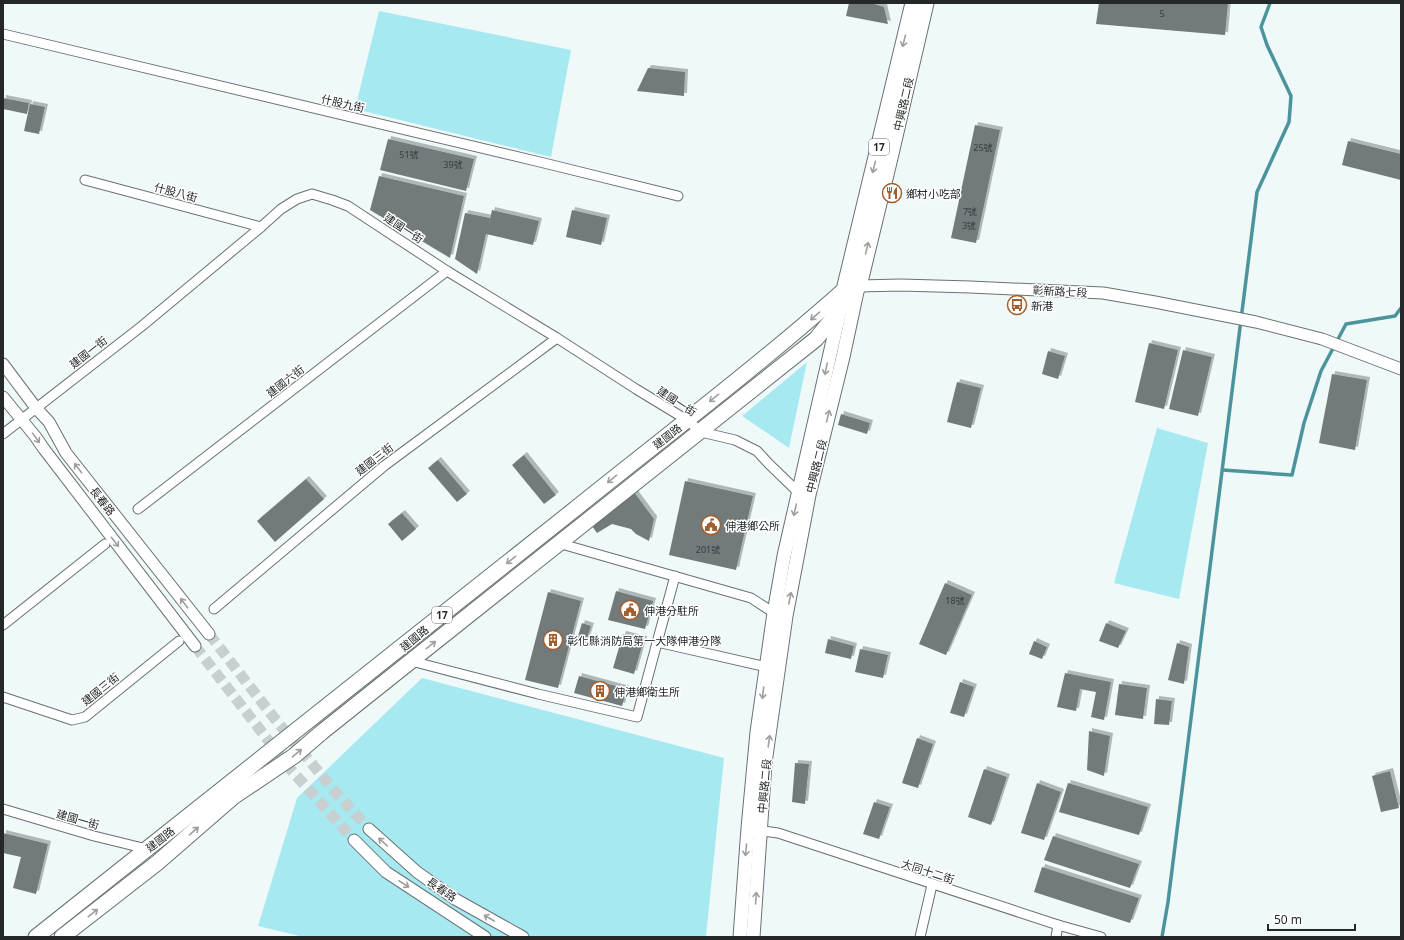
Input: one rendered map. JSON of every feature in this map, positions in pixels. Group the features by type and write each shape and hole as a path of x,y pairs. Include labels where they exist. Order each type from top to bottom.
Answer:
{"main road":[{"name":"中興路二段","path":"804,494 843,357 852,288 914,3"},
{"name":"中興路二段","path":"852,288 890,158 926,3"},
{"name":"建國路","path":"62,937 157,863 234,797 294,756 325,729 816,339 840,308 852,288"},
{"name":"建國路","path":"36,937 295,733 687,420 812,318 852,288"},
{"name":"中興路二段","path":"753,937 772,669 780,614 840,308"},
{"name":"中興路二段","path":"740,937 748,828 758,732 772,669"}],"street":[{"name":"什股九街","path":"3,34 678,196"},
{"name":"什股八街","path":"85,180 261,227"},
{"name":"建國一街","path":"3,434 142,326 281,209 297,199 312,194 348,206 447,271 687,420 700,432 735,440 758,451 769,464 804,494"},
{"name":"建國六街","path":"138,509 447,271"},
{"name":"彰新路七段","path":"852,288 901,285 1103,294 1155,302 1256,322 1322,339 1401,369"},
{"name":"建國三街","path":"214,609 384,466 557,338"},
{"name":"長春路","path":"3,364 36,408 49,422 66,452 209,634"},
{"name":"長春路","path":"3,397 35,436 195,646"},
{"path":"558,543 751,598 780,614"},
{"path":"3,625 105,544"},
{"path":"411,661 637,718 675,576"},
{"name":"建國三街","path":"3,697 72,720 85,717 179,641"},
{"path":"657,642 772,669"},
{"name":"建國一街","path":"3,809 94,836 147,849"},
{"name":"大同十二街","path":"748,828 761,832 778,834 932,885 1101,937"},
{"name":"長春路","path":"369,829 418,872 455,899 523,937"},
{"name":"長春路","path":"354,840 386,872 485,937"},
{"path":"920,937 932,885"},
{"path":"1056,937 1058,925"}],"shaded area":[{"path":"379,11 571,50 551,157 355,109"},
{"path":"807,362 789,448 742,416"},
{"path":"1157,428 1208,443 1179,599 1114,583"},
{"path":"422,678 724,758 706,937 304,937 258,926 297,798"}],"building":[{"path":"849,3 871,3 884,7 888,24 846,16"},
{"path":"1099,3 1228,3 1225,35 1096,24"},
{"path":"648,68 685,72 684,96 637,91"},
{"path":"3,98 29,103 27,114 3,109"},
{"path":"30,104 45,107 39,134 24,131"},
{"path":"975,125 1000,130 976,243 951,238"},
{"path":"388,139 474,159 466,191 380,170"},
{"path":"1348,141 1401,154 1401,180 1342,165"},
{"path":"379,176 464,196 450,258 370,210"},
{"path":"492,210 539,221 533,245 486,234 477,274 455,259 465,213 490,218 489,224"},
{"path":"572,210 607,218 601,245 566,237"},
{"path":"1149,343 1178,350 1164,409 1135,402"},
{"path":"1183,350 1212,357 1198,416 1169,409"},
{"path":"1048,351 1065,356 1058,379 1042,374"},
{"path":"1332,374 1367,380 1355,450 1319,443"},
{"path":"957,382 981,388 971,428 947,422"},
{"path":"841,414 870,423 867,434 838,425"},
{"path":"524,455 556,495 544,504 512,465"},
{"path":"438,460 467,494 457,502 428,468"},
{"path":"306,479 324,499 275,542 257,521"},
{"name":"伸港鄉公所","path":"685,481 753,496 736,570 669,555"},
{"path":"634,492 654,519 649,541 636,534 631,529 612,524 597,533 592,526"},
{"path":"402,513 416,529 402,541 388,524"},
{"path":"945,583 972,595 946,655 919,644"},
{"name":"伸港分駐所","path":"616,591 653,601 645,629 608,620"},
{"name":"彰化縣消防局第一大隊伸港分隊","path":"548,592 581,601 558,688 525,680"},
{"path":"582,623 591,626 585,645 576,643"},
{"path":"1106,623 1126,631 1118,648 1099,641"},
{"path":"623,634 644,639 634,674 613,668"},
{"path":"828,639 854,646 851,659 825,653"},
{"path":"1034,641 1047,647 1042,659 1029,654"},
{"path":"1177,643 1189,647 1184,684 1168,680"},
{"path":"860,649 888,655 883,678 855,672"},
{"path":"1065,673 1111,682 1104,720 1091,717 1096,692 1080,689 1076,711 1057,707"},
{"name":"伸港鄉衛生所","path":"579,676 627,689 622,706 574,693"},
{"path":"960,682 974,687 964,717 950,713"},
{"path":"1119,684 1147,688 1143,719 1115,715"},
{"path":"1156,699 1172,701 1169,725 1154,724"},
{"path":"1089,731 1110,736 1104,776 1087,770"},
{"path":"917,738 933,744 918,788 902,783"},
{"path":"795,763 809,764 805,804 792,802"},
{"path":"984,769 1007,777 991,825 968,817"},
{"path":"1390,771 1399,808 1381,812 1372,776"},
{"path":"1037,783 1061,792 1044,840 1021,833"},
{"path":"1068,783 1148,807 1139,835 1059,812"},
{"path":"874,802 890,807 879,839 863,834"},
{"path":"3,833 48,844 36,894 13,888 21,857 3,853"},
{"path":"1053,836 1139,864 1130,888 1044,860"},
{"path":"1042,867 1139,898 1130,923 1034,892"}],"waterway":[{"path":"1162,937 1168,902 1257,192 1289,122 1291,96 1267,45 1261,27 1270,3"},
{"path":"1223,470 1292,475 1304,423 1321,371 1346,324 1395,316 1401,308"}],"tunnel":[{"path":"209,634 275,719 337,794 369,829"},
{"path":"195,646 292,771 354,840"}],"place":[{"name":"鄉村小吃部","path":"892,193"},
{"name":"新港","path":"1017,305"},
{"name":"伸港鄉公所","path":"711,525"},
{"name":"伸港分駐所","path":"630,610"},
{"name":"彰化縣消防局第一大隊伸港分隊","path":"553,640"},
{"name":"伸港鄉衛生所","path":"600,691"}]}
